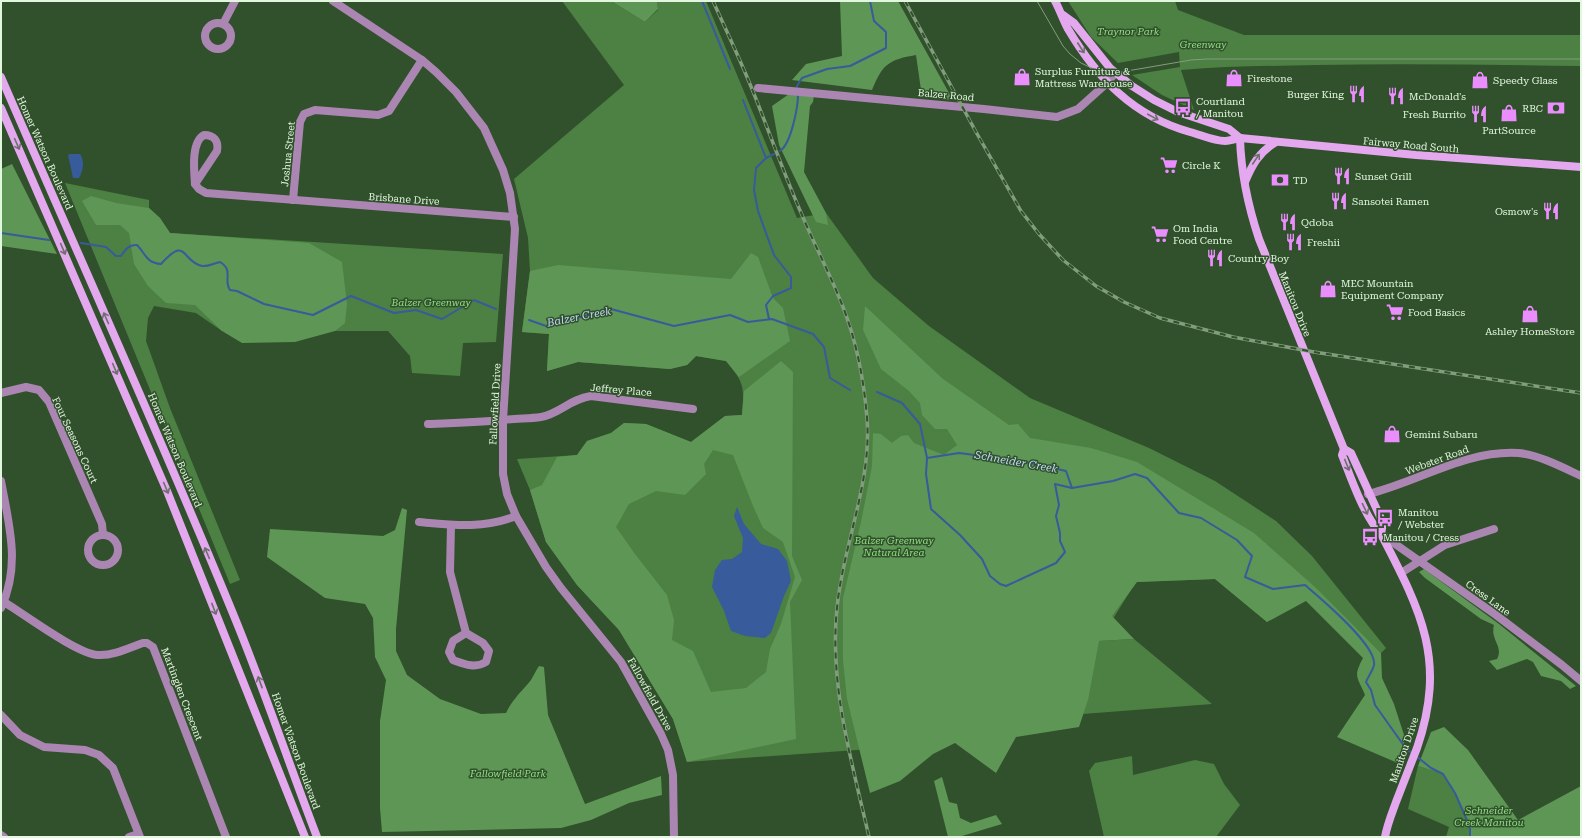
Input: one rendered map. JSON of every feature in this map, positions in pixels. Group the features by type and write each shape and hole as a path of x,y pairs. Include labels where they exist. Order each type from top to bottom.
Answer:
{"main road":[{"path":"1055,1 1067,27 1091,64 1107,83 1129,103 1152,117 1178,129 1225,141 1240,138"},
{"path":"1062,14 1074,23 1110,68 1132,86 1154,100 1178,112 1228,129 1240,138"},
{"name":"Homer Watson Boulevard","path":"1,77 180,487 233,614 258,675 317,837"},
{"path":"1,108 167,491 305,837"},
{"name":"Fairway Road South","path":"1240,138 1416,155 1581,167"},
{"name":"Manitou Drive","path":"1240,138 1244,183 1250,212 1261,245 1344,449 1351,453 1368,494 1383,523 1381,534"},
{"path":"1244,183 1255,160 1263,150 1276,142"},
{"name":"Manitou Drive","path":"1344,449 1342,455 1359,496 1374,527 1381,534 1415,603 1423,624 1429,651 1430,690 1423,730 1384,836"}],"street":[{"path":"224,24 235,1"},
{"name":"Fallowfield Drive","path":"333,1 422,60 456,92 484,128 503,170 510,193 515,229 503,420 503,474 507,494 516,516 546,567 561,588 621,662 661,734 668,750 673,775 674,837"},
{"name":"Joshua Street","path":"294,200 300,122 304,114 315,110 378,115 384,114 389,111 422,60"},
{"name":"Balzer Road","path":"758,88 977,108 1057,117 1078,109 1107,83 1115,73"},
{"path":"209,135 214,137 217,141 217,151 196,184 194,170 196,142 199,137 209,135"},
{"name":"Brisbane Drive","path":"196,184 199,189 206,193 514,217"},
{"name":"Four Seasons Court","path":"1,393 26,387 39,390 49,402 102,524 103,535"},
{"name":"Jeffrey Place","path":"428,424 491,422 546,416 575,400 591,396 693,409"},
{"name":"Webster Road","path":"1368,494 1483,454 1519,452 1545,460 1581,476"},
{"path":"1,481 12,539 10,577 2,605"},
{"path":"419,522 451,525 488,525 516,516"},
{"path":"451,525 450,572 466,633 483,643 489,651 486,662 481,665 476,666 453,660 449,652 453,641 466,633"},
{"path":"1400,573 1445,545 1494,529"},
{"name":"Cress Lane","path":"1381,534 1420,560 1543,650 1581,681"},
{"name":"Martinglen Crescent","path":"2,605 80,650 98,655 112,653 143,643 153,647 226,837"},
{"path":"1,715 20,735 44,747 85,750 99,755 113,768 139,835 129,837"}],"green space":[{"name":"Balzer Greenway Natural Area","path":"562,1 611,1 645,22 658,10 657,1 706,1 797,218 826,213 873,278 929,326 1030,398 1149,448 1215,481 1276,521 1312,556 1386,648 1381,653 1300,574 1267,622 1215,579 1136,582 1099,641 1134,639 1212,704 1083,714 1088,699 955,743 687,762 673,719 619,630 577,585 546,542 530,490 517,459 577,455 587,441 611,433 624,423 646,424 691,442 725,416 742,415 742,386 737,375 726,361 696,356 687,365 670,369 578,362 547,371 549,334 522,332 530,271 528,238 514,179 624,85"},
{"path":"611,1 657,1 658,9 645,22"},
{"path":"840,1 898,1 953,100 922,97 916,55 893,61 883,69 872,90 792,80 806,64 842,56"},
{"name":"Greenway","path":"1068,1 1175,1 1178,10 1244,35 1581,35 1581,66 1350,64 1181,70 1194,110 1162,95 1132,75 1180,67 1179,52 1118,63 1091,37"},
{"path":"789,94 814,95 813,102 810,106 804,172 826,213 828,225 816,222 779,145 772,106"},
{"path":"12,164 57,254 1,246 1,169"},
{"name":"Balzer Greenway","path":"65,183 149,200 149,208 160,218 170,233 503,254 496,342 463,343 460,376 412,373 410,356 388,331 222,331 196,313 154,306 148,318 146,341 170,408 240,580 230,584"},
{"path":"91,196 116,203 149,208 160,218 170,233 309,243 342,262 347,304 345,323 335,331 295,342 242,343 222,331 195,305 166,303 148,286 134,264 129,233 120,225 96,225 82,201"},
{"path":"751,253 758,257 773,298 783,308 790,341 739,377 726,361 696,356 687,365 670,369 578,362 547,371 549,334 522,332 530,271 558,265 731,279"},
{"path":"865,306 943,379 1009,425 1018,424 1030,438 1091,448 1137,462 1254,533 1315,587 1381,653 1382,678 1394,704 1405,738 1400,764 1337,737 1365,695 1357,676 1358,669 1363,658 1306,601 1267,622 1215,579 1137,582 1112,616 1134,639 1099,641 1088,700 1079,727 1016,737 996,773 955,743 933,754 900,781 870,793 847,699 843,660 843,598 861,522 872,466 873,433 881,434 892,443 901,436 908,435 914,443 944,455 957,445 947,429 935,429 922,415 920,403 909,391 881,369 863,330"},
{"path":"781,361 793,372 792,556 802,580 790,602 796,739 687,762 673,719 619,630 577,585 546,542 530,490 542,485 557,457 577,455 587,441 611,433 624,423 646,424 691,442 725,416 742,415 744,391","holes":["713,450 733,455 763,528 783,542 795,577 781,624 770,649 766,672 746,688 711,692 693,651 672,640 674,620 667,595 616,527 629,504 656,491 685,495 706,474 704,464"]},
{"name":"Fallowfield Park","path":"402,508 407,510 396,629 396,651 407,675 440,699 481,714 506,713 514,700 531,680 539,666 544,667 548,715 585,804 661,776 662,795 629,803 591,820 561,828 382,832 380,808 380,721 386,680 375,657 373,618 365,604 325,598 267,557 270,529 383,536 395,530"},
{"path":"1424,569 1499,624 1576,686 1570,689 1561,681 1541,676 1533,662 1527,659 1497,670 1489,661 1497,659 1499,653 1494,635 1494,625 1481,619 1425,578 1419,572"},
{"name":"Schneider Creek Manitou","path":"1444,727 1468,750 1518,820 1581,786 1581,837 1470,837 1470,827 1455,793 1443,774 1418,766 1431,732"},
{"path":"1132,756 1133,775 1195,760 1214,764 1224,784 1240,805 1216,837 1104,837 1089,771 1095,763"},
{"path":"1418,766 1443,774 1455,793 1470,827 1470,837 1446,837 1449,827 1408,809"},
{"path":"942,777 949,802 957,804 960,818 971,823 996,815 1002,824 962,837 948,837 934,781"}],"water":[{"path":"80,154 82,157 83,166 79,178 73,178 68,155"},
{"path":"737,507 744,524 761,544 778,549 787,561 791,581 771,633 765,638 745,636 731,631 724,611 712,587 715,570 722,560 732,559 742,552 743,538 734,516"}],"waterway":[{"name":"Schneider Creek","path":"702,1 730,69"},
{"name":"Schneider Creek","path":"797,90 797,86 802,78 827,69 850,66 886,48 886,32 874,21 870,1"},
{"name":"Schneider Creek","path":"780,151 784,147 791,133 797,108 798,95"},
{"name":"Schneider Creek","path":"743,100 766,158"},
{"name":"Schneider Creek","path":"769,319 766,305 773,296 791,288 791,277 774,255 758,211 754,190 756,168 766,158 774,154"},
{"name":"Balzer Creek","path":"1,233 49,240"},
{"name":"Balzer Creek","path":"81,243 106,247 116,256 121,256 129,246 137,245 149,260 161,264 175,251 183,252 190,260 202,266 220,262 226,268 227,283 230,290 237,291 264,304 313,315 351,296 394,313 416,310 442,319 474,300 496,309"},
{"name":"Balzer Creek","path":"529,320 546,326 611,309 674,326 730,315 748,322 772,319 813,334 824,347 830,378 850,390"},
{"name":"Schneider Creek","path":"877,392 902,403 920,424 927,458 926,474 931,509 960,535 982,559 990,576 1000,584 1006,586 1056,563 1065,552 1060,541 1060,533 1056,516 1059,505 1055,484 1072,488 1113,481 1135,474 1147,478 1179,513 1201,518 1237,540 1252,556 1245,577 1273,589 1305,585 1346,622 1367,646 1373,656 1373,669 1366,682 1371,690 1375,705 1407,750 1412,753"},
{"name":"Schneider Creek","path":"927,458 959,453 1021,461 1066,471 1072,488"},
{"name":"Schneider Creek","path":"1416,756 1431,768 1443,774 1455,793 1470,827 1470,837"}],"tram line":[{"path":"1037,1 1063,46 1081,63 1098,71 1121,72 1191,60 1207,59 1581,59"}],"railway":[{"path":"713,1 738,56 795,200 843,307 856,348 862,376 867,418 865,467 840,584 835,637 839,695 849,752 869,837"},
{"path":"905,1 1021,211 1039,234 1063,260 1096,286 1124,302 1160,318 1233,337 1314,352 1581,393"}],"place":[{"name":"Surplus Furniture & Mattress Warehouse","path":"1022,77"},
{"name":"Firestone","path":"1234,78"},
{"name":"Speedy Glass","path":"1480,80"},
{"name":"Burger King","path":"1357,94"},
{"name":"McDonald's","path":"1396,96"},
{"name":"Courtland / Manitou","path":"1183,107"},
{"name":"RBC","path":"1556,108"},
{"name":"PartSource","path":"1509,113"},
{"name":"Fresh Burrito","path":"1479,114"},
{"name":"Circle K","path":"1169,165"},
{"name":"Sunset Grill","path":"1342,176"},
{"name":"TD","path":"1280,180"},
{"name":"Sansotei Ramen","path":"1339,201"},
{"name":"Osmow's","path":"1551,211"},
{"name":"Qdoba","path":"1288,222"},
{"name":"Om India Food Centre","path":"1160,234"},
{"name":"Freshii","path":"1294,242"},
{"name":"Country Boy","path":"1215,258"},
{"name":"MEC Mountain Equipment Company","path":"1328,289"},
{"name":"Food Basics","path":"1395,312"},
{"name":"Ashley HomeStore","path":"1530,314"},
{"name":"Gemini Subaru","path":"1392,434"},
{"name":"Manitou / Webster","path":"1385,518"},
{"name":"Manitou / Cress","path":"1370,537"}],"park label":[{"name":"Traynor Park","path":"1128,31"}]}
